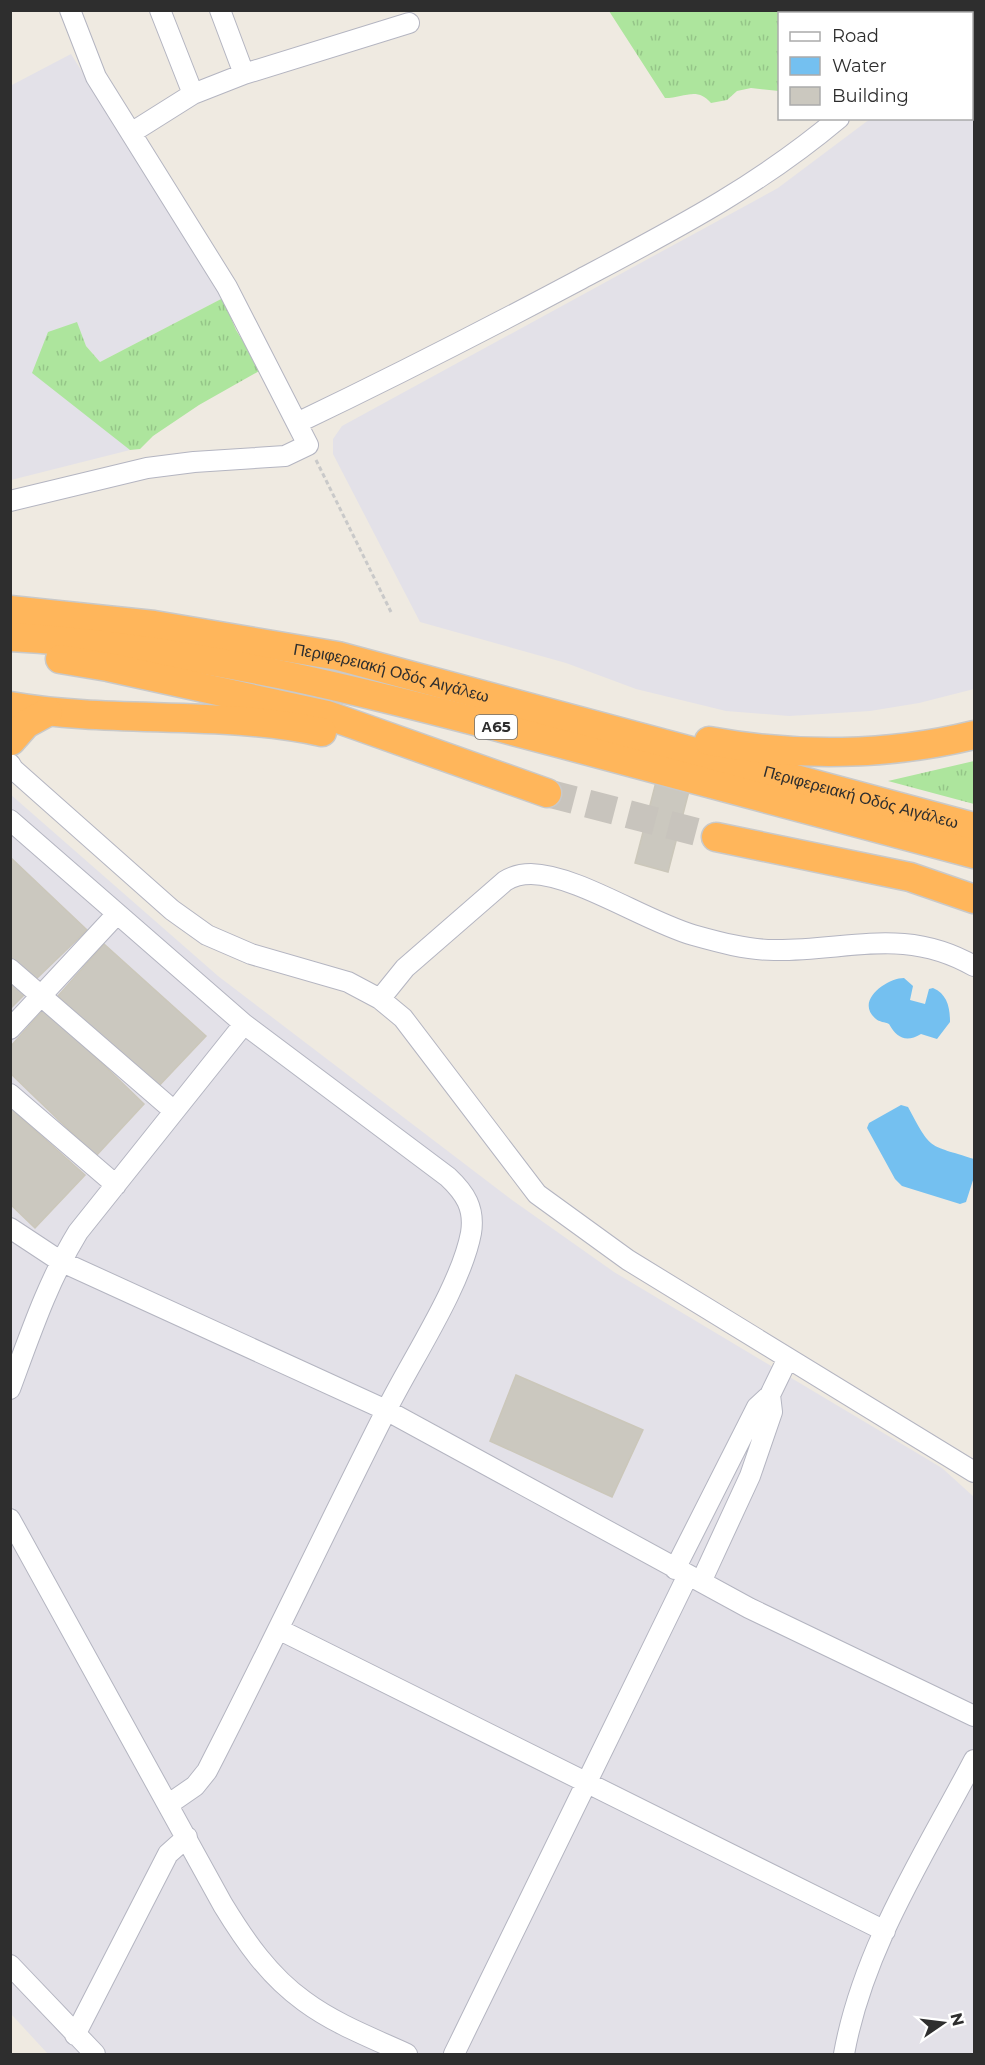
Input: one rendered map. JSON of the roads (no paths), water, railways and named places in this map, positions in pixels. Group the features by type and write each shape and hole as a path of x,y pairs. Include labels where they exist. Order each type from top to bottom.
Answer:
{"highway":[{"path":"10,595 193,621 214,627 242,641"},
{"name":"Περιφερειακή Οδός Αιγάλεω","path":"10,610 154,625 338,656 975,827"},
{"name":"Περιφερειακή Οδός Αιγάλεω","path":"10,637 166,654 321,684 458,717 975,854"},
{"path":"10,652 108,667 327,715 547,793"},
{"path":"507,703 579,712 674,734 762,748 807,751 875,750 923,745 975,735"},
{"path":"10,706 48,712 275,725 320,732 502,778"},
{"path":"11,752 26,724 48,712"},
{"path":"716,837 910,877 975,898"}],"street":[{"path":"10,501 147,468 194,462 285,456 308,445 226,287 96,77 70,10"},
{"path":"160,10 193,94"},
{"path":"220,10 244,74"},
{"path":"131,133 193,94 244,74 409,23"},
{"path":"297,423 414,367 704,213 765,176 836,120"},
{"path":"11,752 172,910 207,936 251,954 348,982 380,999 403,1018 537,1194 628,1260 787,1360 943,1450 975,1472"},
{"path":"10,820 116,915 244,1023 448,1177 465,1193 471,1211 471,1232 464,1255 443,1303 386,1410 280,1630 207,1771 195,1786 169,1804"},
{"path":"380,999 405,968 505,880 516,875 531,874 576,886 667,926 735,945 773,950 877,941 901,942 958,957 975,966"},
{"path":"10,1029 116,915"},
{"path":"10,969 174,1111"},
{"path":"10,1389 60,1260 78,1232 244,1023"},
{"path":"10,1094 116,1185"},
{"path":"10,1228 60,1260 386,1410 688,1575 975,1716"},
{"path":"454,2055 688,1575 757,1407 770,1395 787,1360"},
{"path":"688,1575 750,1476 772,1412 770,1395"},
{"path":"10,1519 247,1943 276,1977 303,2001 336,2021 407,2055"},
{"path":"280,1630 885,1931"},
{"path":"844,2055 850,2023 861,1986 885,1931 975,1760"},
{"path":"75,2035 168,1854 187,1838"},
{"path":"10,1965 95,2055"}],"water":[{"path":"904,978 913,986 910,1000 925,1004 929,989 933,988 945,997 950,1022 937,1039 921,1034 916,1037 902,1038 889,1024 877,1020 870,1012 869,1005 875,992 889,982"},
{"path":"901,1105 908,1107 922,1132 933,1144 974,1159 974,1177 966,1202 960,1204 902,1186 895,1179 867,1128 869,1123"}],"tunnel":[{"path":"547,793 716,837"}]}
